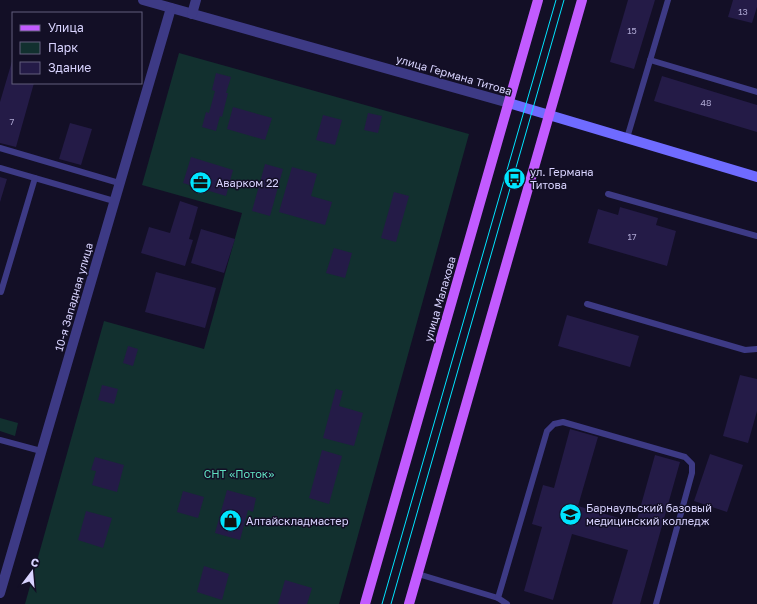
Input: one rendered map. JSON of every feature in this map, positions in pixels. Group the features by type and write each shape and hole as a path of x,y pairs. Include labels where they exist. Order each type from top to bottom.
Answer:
{"main road":[{"name":"улица Малахова","path":"365,604 538,0"},
{"path":"409,604 582,0"}],"street":[{"name":"улица Германа Титова","path":"143,0 509,103 757,177"},
{"path":"192,14 196,0"},
{"name":"10-я Западная улица","path":"1,586 171,8"}],"lane":[{"path":"627,138 668,0"},
{"path":"650,60 757,92"},
{"path":"0,148 119,183"},
{"path":"0,168 114,201"},
{"path":"1,292 35,178"},
{"path":"608,194 757,236"},
{"path":"587,304 745,350 757,349"},
{"path":"498,598 547,431 554,424 563,422 685,457 692,464 692,473 656,604"},
{"path":"0,440 41,451"},
{"path":"418,574 498,598 507,604"}],"green space":[{"name":"СНТ «Поток»","path":"179,53 469,134 339,604 25,604 104,321 204,349 242,213 142,185"},
{"path":"0,418 18,423 15,436 0,431"}],"building":[{"path":"628,0 655,0 634,69 610,62"},
{"path":"733,0 757,0 757,7 752,23 728,17"},
{"path":"12,61 12,84 34,84 16,147 0,143 0,102"},
{"path":"216,73 231,77 226,93 228,93 222,117 220,116 216,131 202,127 206,112 209,113 215,91 212,90"},
{"path":"662,76 757,105 757,132 654,101"},
{"path":"233,107 272,118 265,140 227,129"},
{"path":"368,113 382,116 378,133 364,130"},
{"path":"323,115 342,120 335,145 316,140"},
{"path":"70,123 92,129 81,165 59,159"},
{"path":"191,157 233,170 226,196 183,183"},
{"path":"265,164 283,169 270,216 252,211"},
{"path":"292,167 317,174 311,196 332,202 325,225 279,212"},
{"path":"0,177 7,179 0,202"},
{"path":"394,192 409,196 396,242 381,238"},
{"path":"180,201 198,207 189,239 193,240 185,266 141,253 149,227 170,233"},
{"path":"620,207 658,218 656,225 676,231 667,266 588,243 598,209 618,215"},
{"path":"201,229 235,239 224,273 191,263"},
{"path":"334,248 352,253 345,278 326,273"},
{"path":"156,272 216,288 205,328 145,312"},
{"path":"567,315 639,336 630,367 558,346"},
{"path":"128,346 138,349 133,366 123,363"},
{"path":"740,375 757,379 757,411 748,443 723,436"},
{"path":"102,385 118,389 114,404 98,400"},
{"path":"336,389 343,391 339,406 363,413 354,446 323,438"},
{"name":"Барнаульский базовый медицинский колледж","path":"570,429 598,437 578,506 636,523 655,455 680,462 640,604 612,604 628,550 572,534 553,600 524,591 542,527 532,524 543,485 554,488"},
{"path":"322,450 342,456 329,504 309,498"},
{"path":"710,454 743,465 727,512 694,501"},
{"path":"95,457 124,465 117,492 92,485 96,471 91,470"},
{"path":"227,490 256,498 253,512 248,510 240,540 215,533"},
{"path":"183,491 204,497 198,518 177,512"},
{"path":"86,511 112,518 103,548 78,540"},
{"path":"204,566 229,574 222,600 197,592"},
{"path":"285,580 312,588 307,604 278,604"}],"tram line":[{"path":"382,604 556,0"},
{"path":"391,604 564,0"}],"place":[{"name":"ул. Германа Титова","path":"514,178"},
{"name":"Аварком 22","path":"201,183"},
{"name":"Барнаульский базовый медицинский колледж","path":"571,514"},
{"name":"Алтайскладмастер","path":"230,521"}]}
